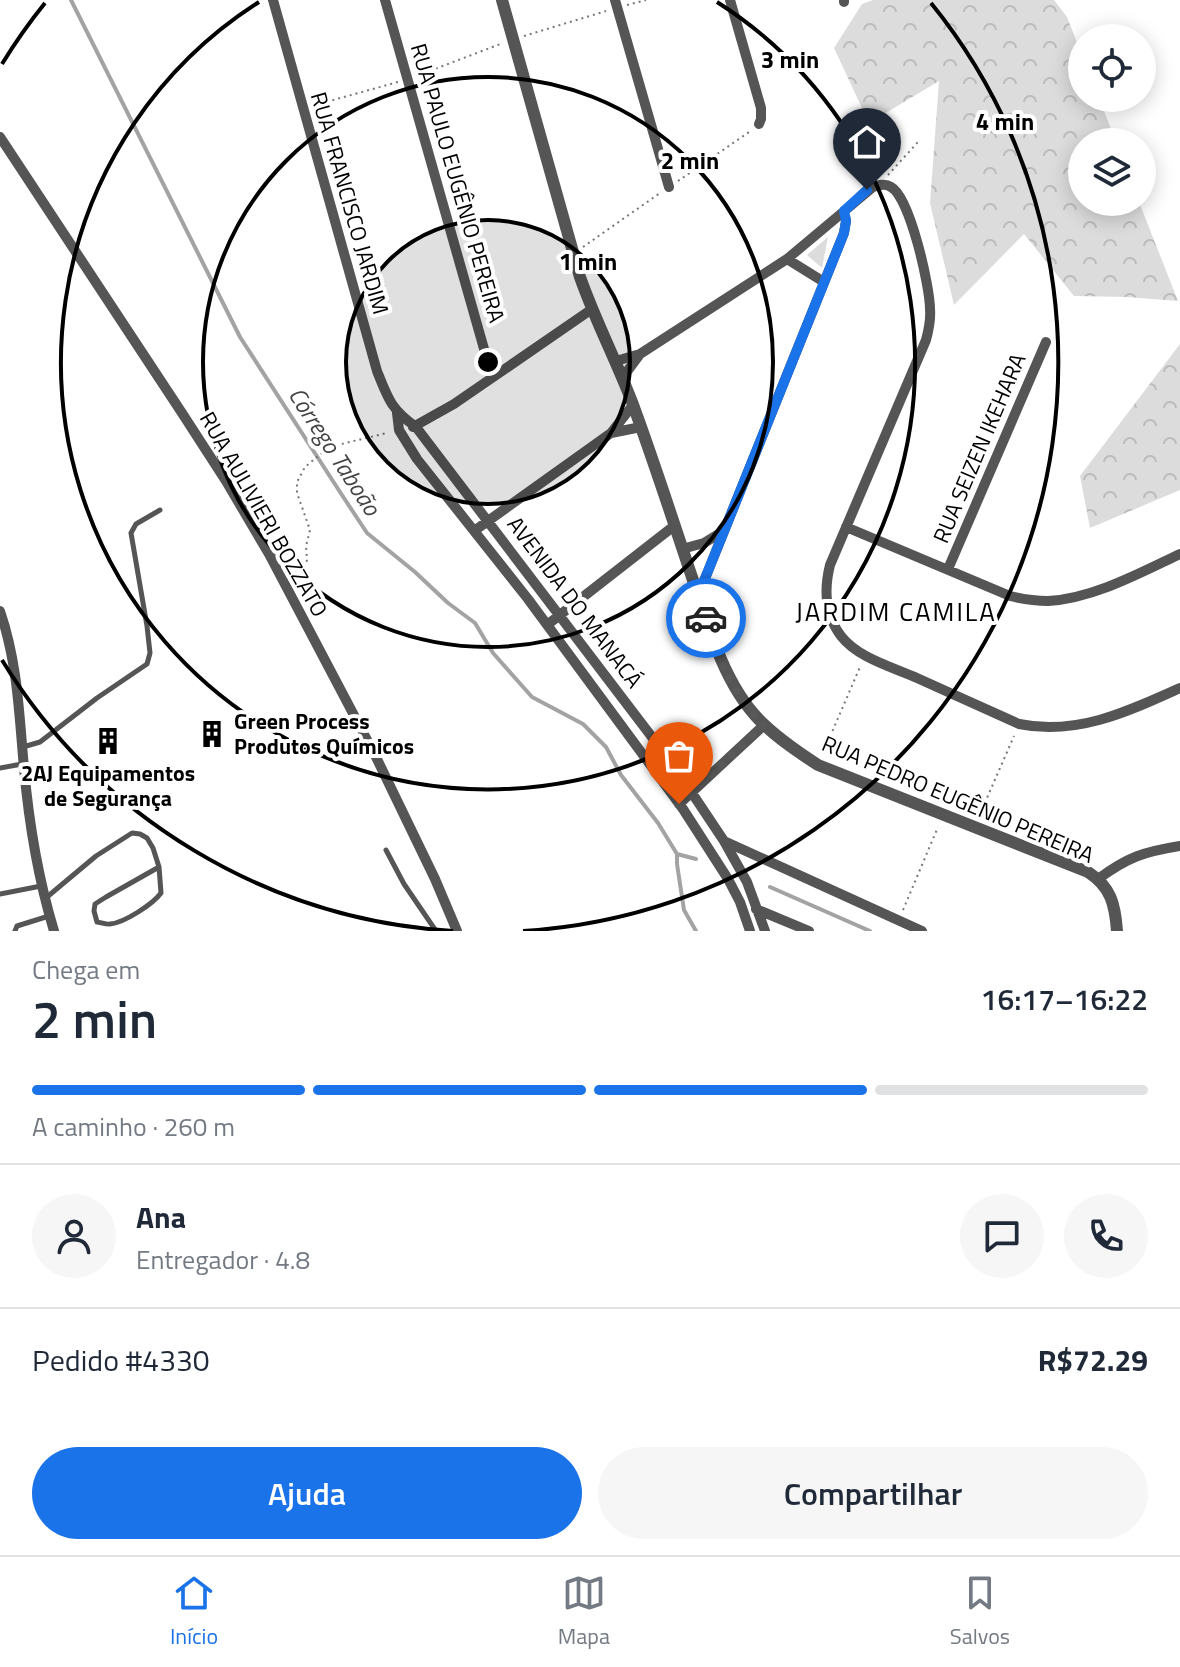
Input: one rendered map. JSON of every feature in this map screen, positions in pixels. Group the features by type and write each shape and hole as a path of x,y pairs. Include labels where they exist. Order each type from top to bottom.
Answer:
{"street":[{"name":"RUA FRANCISCO JARDIM","path":"273,0 377,371 397,413 399,430"},
{"name":"RUA PAULO EUGÊNIO PEREIRA","path":"385,0 492,377"},
{"name":"RUA PEDRO EUGÊNIO PEREIRA","path":"502,0 573,254 592,309 623,377 698,596 726,673 736,691 763,726 818,765 1072,865 1098,879 1112,899 1117,931"},
{"path":"730,0 761,108 759,124"},
{"path":"616,4 669,187"},
{"name":"RUA AULIVIERI BOZZATO","path":"0,137 219,470 269,554 376,757 457,931"},
{"path":"616,361 640,354 787,259 867,190 880,185 894,188 908,212 929,292 930,324 926,340 830,565 826,597 835,627 842,638 865,655 1019,724 1038,728 1074,727 1132,710 1180,688"},
{"path":"698,596 844,233 844,211"},
{"path":"787,259 824,282"},
{"path":"399,430 416,427 454,404 592,309"},
{"name":"RUA SEIZEN IKEHARA","path":"948,569 1046,342"},
{"path":"623,377 640,354"},
{"path":"474,531 611,433 633,405"},
{"name":"RUA FRANCISCO JARDIM","path":"397,413 416,427"},
{"name":"AVENIDA DO MANACÁ","path":"416,427 692,791 747,882 765,931"},
{"path":"611,433 641,427"},
{"name":"AVENIDA DO MANACÁ","path":"399,430 417,459 547,625 679,804 728,879 750,931"},
{"path":"547,625 674,526"},
{"path":"846,527 1010,596 1028,600 1075,597 1130,578 1180,554"},
{"path":"682,549 704,543 723,531"},
{"path":"0,611 19,700 29,819 54,931"},
{"path":"679,804 763,726"},
{"path":"724,841 922,931"},
{"path":"1098,879 1136,855 1180,846"},
{"path":"728,879 736,863 762,860"},
{"path":"740,902 809,931"}],"lane":[{"path":"23,747 40,742 147,664 150,653 147,626 131,533 136,524 160,510"},
{"path":"0,768 23,763"},
{"path":"45,899 96,856 132,833 140,834 147,838 153,848 159,867 161,893 155,901 109,925 97,922 95,904 159,867"},
{"path":"386,850 404,884 436,931"},
{"path":"0,894 42,886"},
{"path":"15,931 17,926 49,916"}],"path":[{"path":"302,109 407,79 616,4 646,0"},
{"path":"573,254 759,124"},
{"path":"880,185 918,142"},
{"path":"289,593 302,575 307,560 310,530 297,493 297,482 305,467 329,447 399,430"},
{"path":"818,765 865,655"},
{"path":"974,828 1019,724"},
{"path":"898,921 943,815"}],"green space":[{"path":"873,0 1054,0 1070,24 1068,112 1104,112 1111,128 1068,128 1068,216 1145,216 1178,301 1074,296 1024,234 954,305 930,203 939,81 869,123 834,48 862,4"},
{"path":"828,237 822,268 807,255"},
{"path":"1180,344 1180,490 1090,528 1080,476"}],"waterway":[{"name":"Córrego Taboão","path":"71,0 240,337 367,533 475,623 493,653 532,697 583,724 606,747 621,775 658,823 677,854 684,910 696,931"},
{"path":"677,854 696,859"},
{"path":"770,887 870,931"}],"way so far":[{"path":"679,804 763,726 726,673 706,618"}],"place":[{"name":"Green Process Produtos Químicos","path":"212,734"},
{"name":"2AJ Equipamentos de Segurança","path":"108,741"}],"district":[{"name":"JARDIM CAMILA","path":"896,611"}],"route":[{"path":"706,618 698,596 844,233 844,211 867,190"}]}
